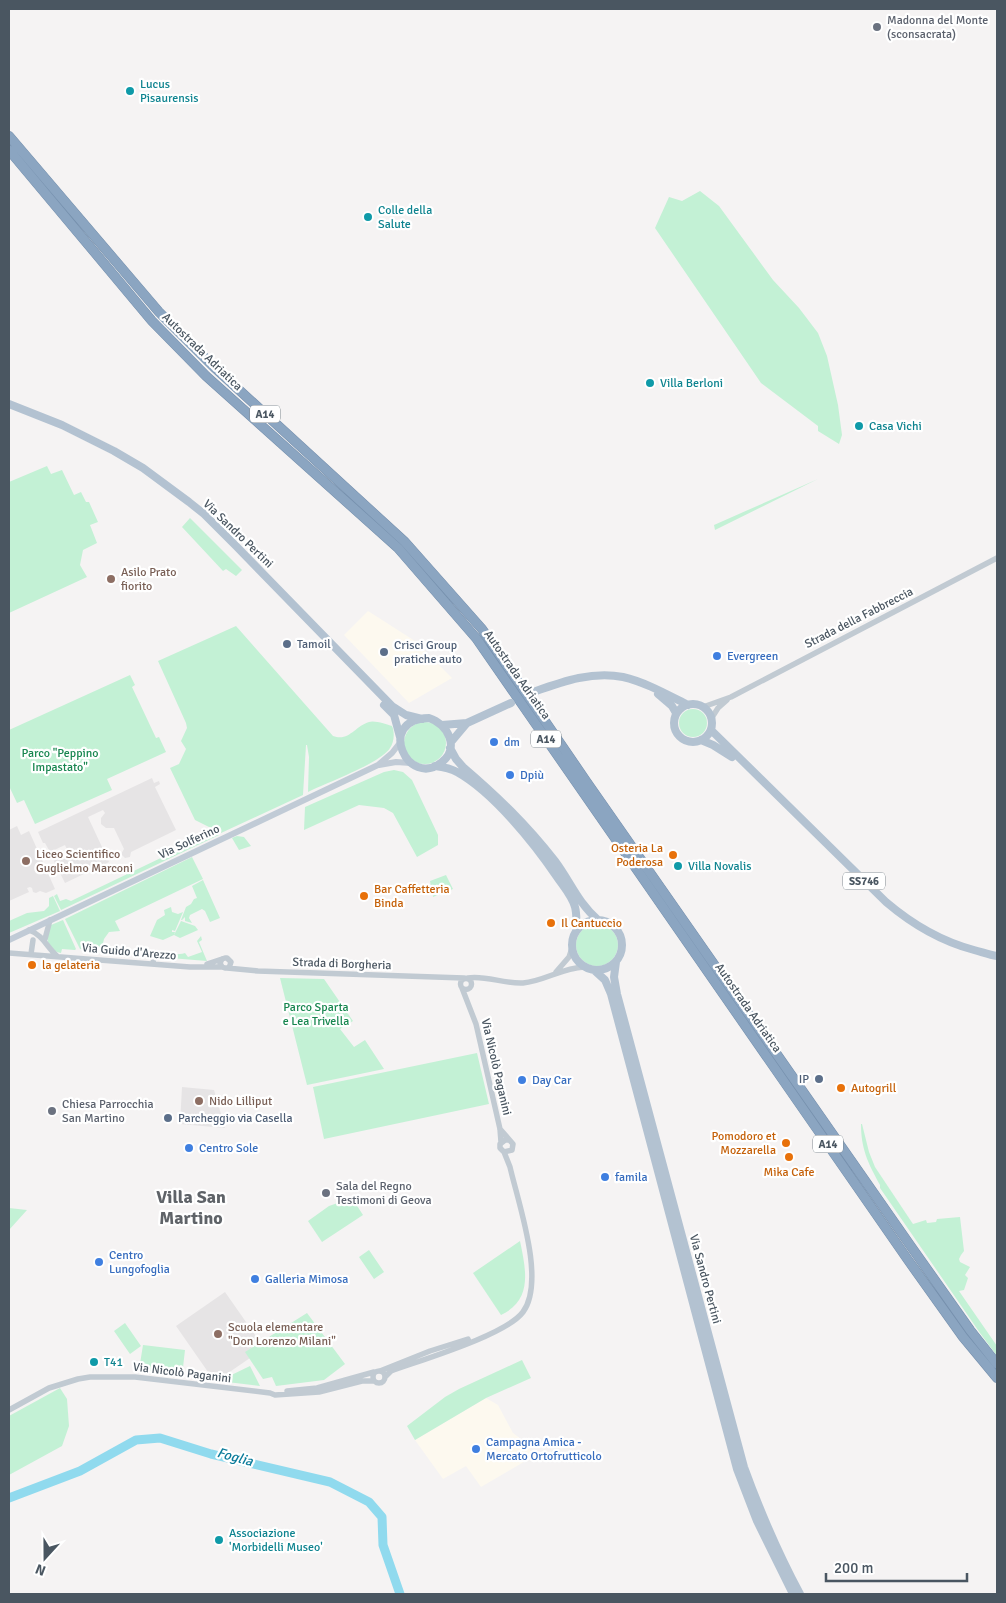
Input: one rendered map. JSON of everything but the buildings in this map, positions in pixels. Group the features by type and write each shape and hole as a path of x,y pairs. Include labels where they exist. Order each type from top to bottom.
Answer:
{"highway":[{"name":"Autostrada Adriatica","path":"9,136 159,312 214,367 405,542 482,629 586,782 904,1237 970,1330 997,1364"},
{"name":"Autostrada Adriatica","path":"9,150 152,321 206,376 398,548 476,638 908,1260 963,1337 997,1378"}],"main road":[{"name":"Via Sandro Pertini","path":"9,404 86,436 114,451 168,486 204,514 392,706 406,715 436,720 442,724 447,730 450,745 456,759 513,812 538,839 559,866 586,911 598,920 611,924 620,935 622,941 621,952 616,962 615,986 744,1468 760,1512 784,1565 800,1594"},
{"name":"Via Sandro Pertini","path":"9,408 71,434 113,455 166,489 198,515 234,549 389,709 394,715 406,758 411,763"},
{"path":"536,691 563,681 581,678 623,677 688,705"},
{"path":"651,688 672,706 676,713 688,705 693,704 703,707 711,719 711,730 701,740"},
{"path":"442,724 467,723 512,703"},
{"name":"SS746","path":"676,713 674,726 678,735 689,742 701,740 718,748 752,772"},
{"path":"400,740 410,724 422,718"},
{"path":"411,763 427,768 435,766 446,758 450,745 467,723"},
{"name":"SS746","path":"711,730 886,902 907,920 930,934 960,946 997,956"},
{"name":"Via Solferino","path":"9,940 378,765 392,753 400,740"},
{"name":"Via Solferino","path":"378,765 396,762 411,763"},
{"path":"435,766 449,768 470,782 518,826 570,896 574,906 577,930"},
{"path":"598,920 582,924 577,930 572,942 572,948 578,962 584,967 602,970 616,962"},
{"name":"Via Sandro Pertini","path":"594,970 604,980 611,994 737,1468 757,1520 793,1594"}],"street":[{"name":"Strada della Fabbreccia","path":"703,707 731,697 997,558"},
{"name":"Strada della Fabbreccia","path":"711,719 718,708 731,697"},
{"path":"45,939 51,920"},
{"path":"29,930 36,932 45,939 56,956"},
{"path":"32,954 33,940"},
{"path":"554,974 569,957 572,948"},
{"name":"Via Guido d'Arezzo","path":"9,953 200,967"},
{"path":"153,964 154,956"},
{"path":"200,967 227,958 239,969"},
{"path":"222,959 220,963 224,967 230,966 231,962"},
{"name":"Strada di Borgheria","path":"200,967 224,967 274,972 360,974 444,979 466,978 524,983 570,968 584,967"},
{"path":"462,987 461,981 466,978 471,981 471,986"},
{"name":"Strada di Borgheria","path":"444,979 466,989 484,980"},
{"name":"Via Nicolò Paganini","path":"471,986 472,1011"},
{"name":"Via Nicolò Paganini","path":"270,1393 275,1395 308,1394 362,1381 380,1383 391,1371 482,1338 516,1320 524,1312 532,1292 530,1248 510,1167 504,1152 500,1148 500,1129 472,1011 462,987"},
{"name":"Via Nicolò Paganini","path":"500,1129 513,1144 510,1167"},
{"path":"501,1142 509,1140"},
{"path":"504,1152 512,1150"},
{"name":"Via Nicolò Paganini","path":"9,1410 50,1388 66,1382 90,1377 135,1378 270,1393 317,1388 377,1371 430,1351 494,1332"},
{"path":"374,1381 372,1377 377,1371 384,1373 385,1377"}],"shaded area":[{"path":"368,611 415,641 452,678 409,703 344,635"},
{"path":"152,778 154,783 159,781 160,784 155,787 176,830 131,852 130,857 125,858 121,854 124,849 114,828 106,828 101,824 101,818 105,813 103,810 88,817 109,862 65,883 53,859 68,852 65,845 50,852 38,832"},
{"name":"Liceo Scientifico Guglielmo Marconi","path":"17,826 21,835 29,831 55,889 46,893 40,891 36,893 30,887 27,888 29,892 9,901 9,830"},
{"name":"Nido Lilliput","path":"182,1087 214,1090 225,1128 180,1124"},
{"name":"Scuola elementare \"Don Lorenzo Milani\"","path":"225,1292 260,1342 246,1352 250,1358 215,1382 176,1326"},
{"name":"Campagna Amica - Mercato Ortofrutticolo","path":"486,1398 498,1405 513,1433 525,1442 534,1456 481,1487 466,1466 443,1479 415,1440"}],"green space":[{"path":"700,191 719,206 773,280 799,308 818,333 827,356 838,405 842,435 839,444 818,431 818,426 761,383 655,228 669,197 682,201"},
{"path":"47,466 51,474 62,470 74,495 81,492 86,502 89,502 98,522 90,525 97,543 83,550 80,565 87,577 9,613 9,482"},
{"path":"818,479 715,530 714,525"},
{"path":"190,518 242,570 236,576 226,569 223,571 182,527"},
{"path":"236,626 333,736 343,737 364,724 374,722 392,726 394,737 390,748 376,760 308,792 309,757 306,745 303,795 221,833 195,820 170,768 179,764 186,749 181,741 187,728 158,661"},
{"name":"Parco \"Peppino Impastato\"","path":"130,675 135,685 132,687 156,738 159,737 166,752 107,779 112,790 35,824 24,800 17,803 9,786 9,730"},
{"path":"693,709 703,713 707,723 703,733 693,737 683,733 679,723 683,713"},
{"path":"421,722 429,722 440,728 446,743 440,758 429,764 421,764 410,758 404,747 404,739 410,728"},
{"path":"394,770 403,772 412,780 438,835 438,845 417,857 393,813 384,808 359,805 304,830 305,807 384,772"},
{"path":"213,833 219,835 61,910 54,896 57,894 60,901 66,899 71,901"},
{"path":"237,836 244,837 251,846 239,850 232,838"},
{"path":"192,857 203,879 115,921 120,931 109,932 104,939 101,951 80,949 65,919"},
{"path":"446,875 453,889 433,897 430,881"},
{"path":"203,880 220,918 210,922 205,911 202,909 190,915 189,918 192,923 185,921 185,917 181,920 186,907 197,898 192,886"},
{"path":"53,896 60,911 9,933 9,921 27,913 44,911 49,906 49,898"},
{"path":"171,907 172,912 178,914 183,912 175,931 172,930 172,932 175,932 174,935 163,940 150,936 157,920 165,915 164,910"},
{"path":"63,920 76,949 62,949 61,953 52,949 48,942 48,934 51,925"},
{"path":"181,921 195,926 198,930 180,938 174,935"},
{"path":"597,924 612,930 618,945 612,960 597,966 582,960 576,945 582,930"},
{"path":"201,936 202,940 199,942 207,961 158,957 185,953 188,957 202,952 197,941"},
{"name":"Parco Sparta e Lea Trivella","path":"280,978 324,979 353,1021 340,1029 354,1047 365,1040 384,1069 307,1085"},
{"path":"477,1053 489,1104 324,1139 313,1087"},
{"path":"861,1124 875,1167 913,1224 926,1220 927,1223 936,1222 937,1219 960,1217 964,1251 959,1259 960,1262 970,1267 965,1275 968,1278 964,1290 959,1291 997,1346 997,1356 880,1188 864,1148"},
{"path":"352,1198 363,1215 322,1242 308,1221 329,1206"},
{"path":"9,1208 27,1210 9,1230"},
{"path":"520,1241 525,1273 523,1293 511,1309 501,1315 473,1273"},
{"path":"369,1250 384,1272 374,1279 359,1257"},
{"path":"307,1313 345,1364 324,1380 276,1386 272,1377 263,1379 245,1352"},
{"path":"125,1323 141,1346 130,1354 114,1331"},
{"path":"143,1345 185,1350 182,1376 139,1370"},
{"path":"522,1360 531,1378 486,1398 415,1440 407,1426 445,1397"},
{"path":"250,1366 260,1386 219,1381"},
{"path":"60,1388 67,1399 69,1426 62,1446 9,1475 9,1416"}],"waterway":[{"name":"Foglia","path":"9,1498 80,1471 136,1440 160,1438 211,1454 330,1482 369,1502 382,1517 383,1545 400,1594"}],"place":[{"name":"Madonna del Monte (sconsacrata)","path":"877,27"},
{"name":"Lucus Pisaurensis","path":"130,91"},
{"name":"Colle della Salute","path":"368,217"},
{"name":"Villa Berloni","path":"650,383"},
{"name":"Casa Vichi","path":"859,426"},
{"name":"Asilo Prato fiorito","path":"111,579"},
{"name":"Tamoil","path":"287,644"},
{"name":"Crisci Group pratiche auto","path":"384,652"},
{"name":"Evergreen","path":"717,656"},
{"name":"dm","path":"494,742"},
{"name":"Dpiù","path":"510,775"},
{"name":"Osteria La Poderosa","path":"673,855"},
{"name":"Liceo Scientifico Guglielmo Marconi","path":"26,861"},
{"name":"Villa Novalis","path":"678,866"},
{"name":"Bar Caffetteria Binda","path":"364,896"},
{"name":"Il Cantuccio","path":"551,923"},
{"name":"la gelateria","path":"32,965"},
{"name":"IP","path":"819,1079"},
{"name":"Day Car","path":"522,1080"},
{"name":"Autogrill","path":"841,1088"},
{"name":"Nido Lilliput","path":"199,1101"},
{"name":"Chiesa Parrocchia San Martino","path":"52,1111"},
{"name":"Parcheggio via Casella","path":"168,1118"},
{"name":"Pomodoro et Mozzarella","path":"786,1143"},
{"name":"Centro Sole","path":"189,1148"},
{"name":"Mika Cafe","path":"789,1157"},
{"name":"famila","path":"605,1177"},
{"name":"Sala del Regno Testimoni di Geova","path":"326,1193"},
{"name":"Centro Lungofoglia","path":"99,1262"},
{"name":"Galleria Mimosa","path":"255,1279"},
{"name":"Scuola elementare \"Don Lorenzo Milani\"","path":"218,1334"},
{"name":"T41","path":"94,1362"},
{"name":"Campagna Amica - Mercato Ortofrutticolo","path":"476,1449"},
{"name":"Associazione 'Morbidelli Museo'","path":"219,1540"}],"district":[{"name":"Villa San Martino","path":"191,1207"}]}
